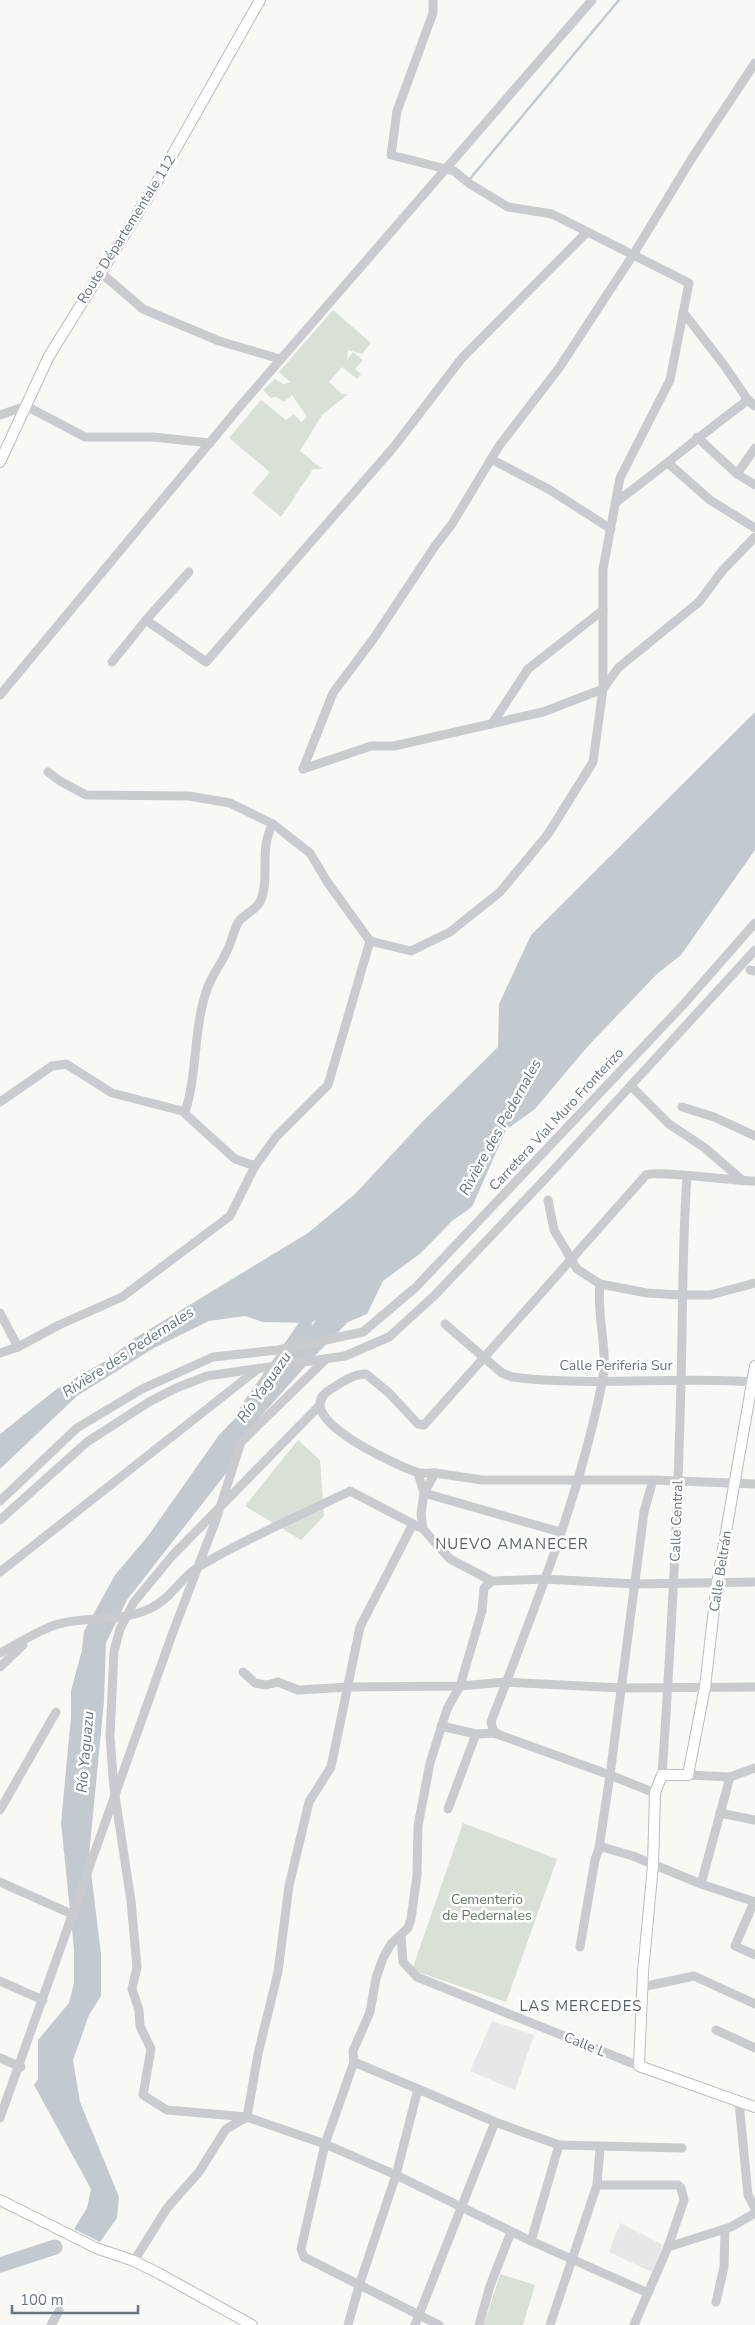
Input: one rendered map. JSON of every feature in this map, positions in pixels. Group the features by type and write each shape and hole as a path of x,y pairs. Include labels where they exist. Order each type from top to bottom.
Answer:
{"main road":[{"name":"Route Départementale 112","path":"0,462 49,356 153,189 260,0"},
{"name":"Calle Beltrán","path":"688,1775 706,1688 717,1583 754,1382 755,1366"},
{"path":"662,1774 688,1775"},
{"name":"Calle Central","path":"639,2066 642,1987 654,1865 655,1793 662,1774"},
{"name":"Calle L","path":"639,2066 755,2107"},
{"path":"0,2200 96,2248 134,2261 241,2322 252,2325"}],"street":[{"path":"48,772 60,782 86,795 189,796 230,803 273,824 310,853 328,883 370,941 411,951 450,932 500,892 548,834 592,762 603,689 603,569 620,478 670,380 689,283 552,214 508,207 470,184 454,171 391,155 397,111 433,13 434,0"},
{"path":"0,695 280,359 444,169 542,60 592,0"},
{"path":"755,64 692,158 633,255 559,368 491,459 452,524 435,546 374,638 333,693 303,769 371,746 394,746 543,712 603,689 618,668 699,602 723,570 755,537"},
{"path":"146,620 206,662 393,448 462,358 587,232"},
{"path":"100,272 143,308 219,341 280,359"},
{"path":"616,502 668,463 697,436 752,403 684,312"},
{"path":"0,415 26,406 85,437 153,436 210,443"},
{"path":"697,436 738,474 755,485"},
{"path":"738,474 755,448"},
{"path":"491,459 550,490 611,529"},
{"path":"668,463 710,500 755,528"},
{"path":"112,662 189,572"},
{"path":"492,724 528,669 603,610"},
{"path":"185,1112 192,1093 199,1018 207,987 225,956 235,928 260,901 263,885 264,848 267,834 273,824"},
{"name":"Carretera Vial Muro Fronterizo","path":"0,1501 76,1428 142,1389 213,1357 278,1350 363,1332 416,1287 683,1005 755,923"},
{"path":"0,1353 18,1347 59,1325 122,1297 230,1216 255,1166 276,1137 328,1085 370,941"},
{"path":"0,1520 87,1442 149,1402 176,1388 207,1376 345,1356 389,1337 434,1296 631,1086 755,950"},
{"path":"0,1102 52,1066 66,1064 112,1093 185,1112 235,1159 255,1166"},
{"path":"631,1086 669,1124 705,1148 743,1181"},
{"path":"682,1107 714,1117 755,1136"},
{"path":"648,2293 461,2209 396,2175 325,2144 247,2117 167,2110 143,2095 151,2049 140,2026 139,2010 132,1989 137,1967 132,1901 114,1789 110,1736 114,1651 120,1629 134,1602 172,1556 320,1405 326,1392 358,1374 366,1374 388,1393 418,1424 424,1425 646,1175 655,1172 755,1181"},
{"name":"Calle Central","path":"662,1774 674,1584 681,1379 681,1296 687,1176"},
{"path":"548,1200 554,1230 581,1273 600,1284 647,1293 681,1296 710,1295 755,1283"},
{"path":"600,1284 599,1300 603,1322 603,1380 578,1480 491,1722 492,1729 497,1733 655,1793"},
{"path":"0,1314 18,1347"},
{"name":"Calle Periferia Sur","path":"445,1324 483,1358 502,1373 512,1377 754,1382"},
{"path":"0,2118 74,1915 241,1442 326,1359"},
{"path":"0,1572 260,1367"},
{"path":"320,1405 321,1413 333,1427 355,1441 418,1473 435,1473 482,1480 653,1480 755,1484"},
{"path":"418,1473 424,1493"},
{"path":"423,1530 421,1514 424,1493 435,1473"},
{"path":"580,1947 594,1860 599,1848 610,1775 644,1512 653,1480"},
{"path":"0,1653 57,1624 97,1618 126,1618 154,1608 198,1567 245,1540 293,1520 350,1491 423,1530 450,1559 492,1581 544,1579 636,1584 755,1582"},
{"path":"424,1493 560,1532"},
{"path":"247,2117 258,2054 278,1972 289,1886 309,1802 331,1767 360,1627 413,1524"},
{"path":"439,2325 358,2286 304,2257 301,2252 325,2144 354,2062 353,2051 370,2012 376,1978 383,1958 391,1944 401,1936 411,1920 417,1875 421,1810 430,1764 447,1709 460,1686 482,1611 484,1588 492,1581"},
{"path":"0,1667 30,1638"},
{"path":"243,1672 255,1683 266,1685 278,1682 298,1690 349,1687 460,1686 506,1682 621,1688 755,1686"},
{"path":"0,1810 56,1712"},
{"path":"441,1726 476,1734 497,1733"},
{"path":"448,1809 476,1734"},
{"path":"688,1775 730,1776 755,1768"},
{"path":"701,1884 730,1776"},
{"path":"720,1813 755,1820"},
{"path":"599,1848 609,1848 701,1884 755,1902 735,1946 755,1955"},
{"path":"0,1882 74,1915"},
{"name":"Calle L","path":"401,1936 403,1962 417,1977 639,2066"},
{"path":"642,1987 694,1976 755,2004"},
{"path":"0,1981 43,2000"},
{"path":"716,2030 755,2048"},
{"path":"0,2058 21,2067"},
{"path":"354,2062 495,2122 559,2145 600,2148 682,2148"},
{"path":"348,2325 358,2286 396,2175 418,2089"},
{"path":"739,2102 748,2195 755,2208"},
{"path":"134,2261 167,2208 199,2172 226,2129 247,2117"},
{"path":"415,2325 495,2122"},
{"path":"531,2241 559,2145"},
{"path":"550,2325 597,2185 600,2148"},
{"path":"597,2185 667,2184 678,2185 682,2188 684,2200 668,2247 634,2325"},
{"path":"668,2247 725,2229 755,2213"},
{"path":"716,2302 724,2267 725,2229"},
{"path":"479,2325 490,2286 511,2232"},
{"path":"50,2325 59,2311"}],"shaded area":[{"path":"492,2021 534,2035 515,2090 470,2071"},
{"path":"620,2223 663,2245 652,2272 609,2252"}],"green space":[{"path":"333,310 371,343 362,354 348,350 347,360 353,352 363,360 355,369 361,374 357,379 342,367 329,382 342,394 348,394 322,415 300,451 322,469 313,469 281,517 252,493 270,472 229,438 261,400 286,420 294,414 301,422 307,417 292,395 284,402 276,397 271,398 263,390 275,379 284,384 290,382 279,372"},
{"path":"298,1440 320,1460 324,1516 301,1540 245,1506"},
{"name":"Cementerio de Pedernales","path":"463,1823 557,1859 506,2002 412,1970"},
{"path":"500,2274 535,2285 523,2325 484,2325"}],"water":[{"name":"Rivière des Pedernales","path":"755,712 755,850 681,955 657,974 588,1046 535,1109 506,1130 472,1207 452,1221 421,1253 383,1281 367,1314 348,1322 311,1360 245,1434 231,1467 127,1600 106,1643 104,1701 89,1856 101,1954 101,1996 89,2015 73,2060 80,2102 119,2197 117,2218 100,2242 74,2229 87,2208 91,2189 34,2085 38,2079 38,2040 69,2003 74,1983 74,1949 61,1823 71,1717 71,1691 82,1650 84,1631 115,1575 148,1536 219,1435 266,1386 316,1320 311,1323 263,1322 245,1316 209,1321 154,1348 77,1396 0,1469 0,1434 58,1388 107,1360 135,1338 308,1233 355,1194 422,1122 498,1047 499,1004 531,935"}],"waterway":[{"path":"469,180 619,0"},
{"name":"Río Yaguazu","path":"247,1410 305,1327"},
{"name":"Río Yaguazu","path":"0,2265 55,2247"}],"district":[{"name":"NUEVO AMANECER","path":"512,1544"},
{"name":"LAS MERCEDES","path":"581,2006"}]}
